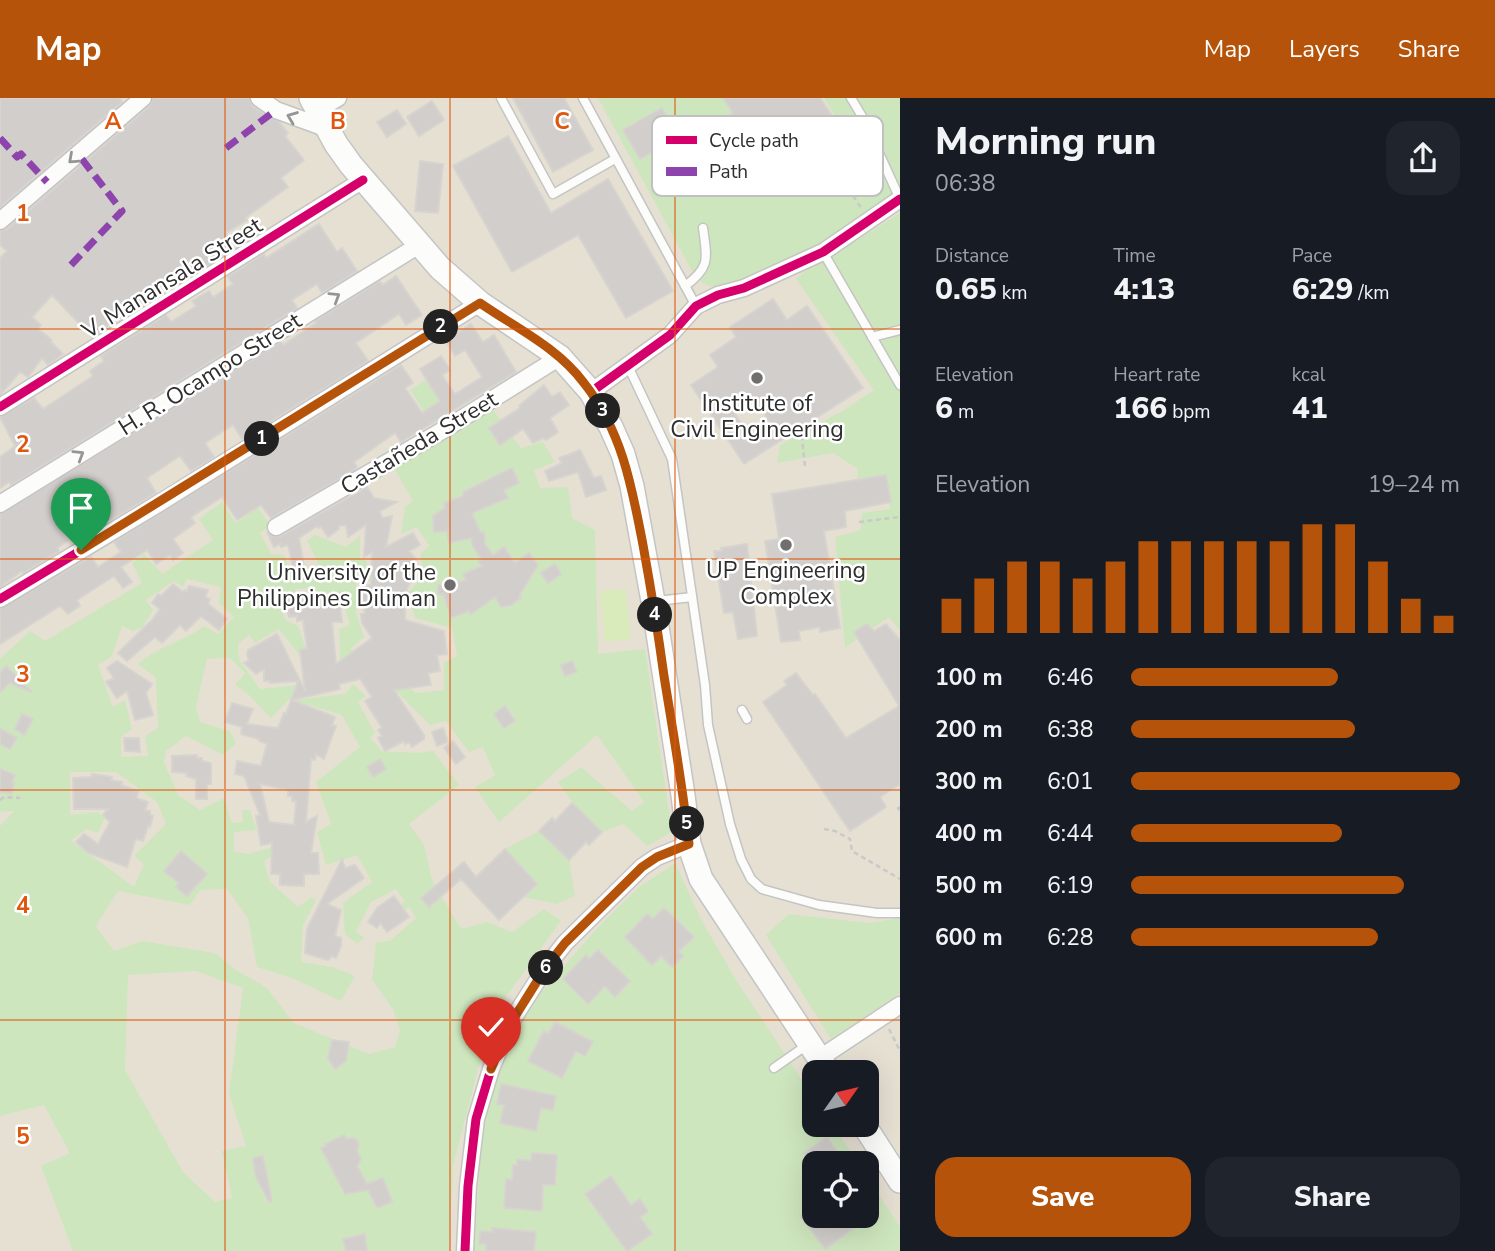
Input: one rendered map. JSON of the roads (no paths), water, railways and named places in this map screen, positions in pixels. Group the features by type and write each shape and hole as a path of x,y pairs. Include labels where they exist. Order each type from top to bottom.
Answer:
{"main road":[{"path":"319,112 336,144 363,180 419,245 480,303 560,357 591,392 611,427 623,454 632,486 653,601 689,844 701,879 820,1058"},
{"path":"872,1138 900,1181"}],"street":[{"path":"0,221 143,98"},
{"path":"259,98 275,110 319,112 338,98"},
{"name":"V. Manansala Street","path":"0,407 363,180"},
{"path":"591,392 670,335 696,306 718,295 744,288 823,252 900,200"},
{"name":"H. R. Ocampo Street","path":"0,504 419,245"},
{"path":"0,599 480,303"},
{"name":"Castañeda Street","path":"276,527 445,429 560,357"},
{"path":"465,1251 468,1186 476,1119 491,1069 509,1026 546,967 565,943 642,867 657,857 689,844"},
{"path":"820,1058 900,1005"}],"lane":[{"path":"501,98 553,194 615,159"},
{"path":"583,98 696,306"},
{"path":"851,98 862,116"},
{"path":"883,162 900,200"},
{"path":"685,286 701,274 704,267 704,228"},
{"path":"823,252 900,385"},
{"path":"872,337 900,330"},
{"path":"628,366 672,459 705,685 708,724 730,824 741,859 751,879 762,889 819,905 877,913 900,913"},
{"path":"653,601 692,597"},
{"path":"742,710 747,719"},
{"path":"774,1068 820,1058"}],"place":[{"name":"Institute of Civil Engineering","path":"757,378"},
{"name":"UP Engineering Complex","path":"786,545"},
{"name":"University of the Philippines Diliman","path":"450,585"}]}
